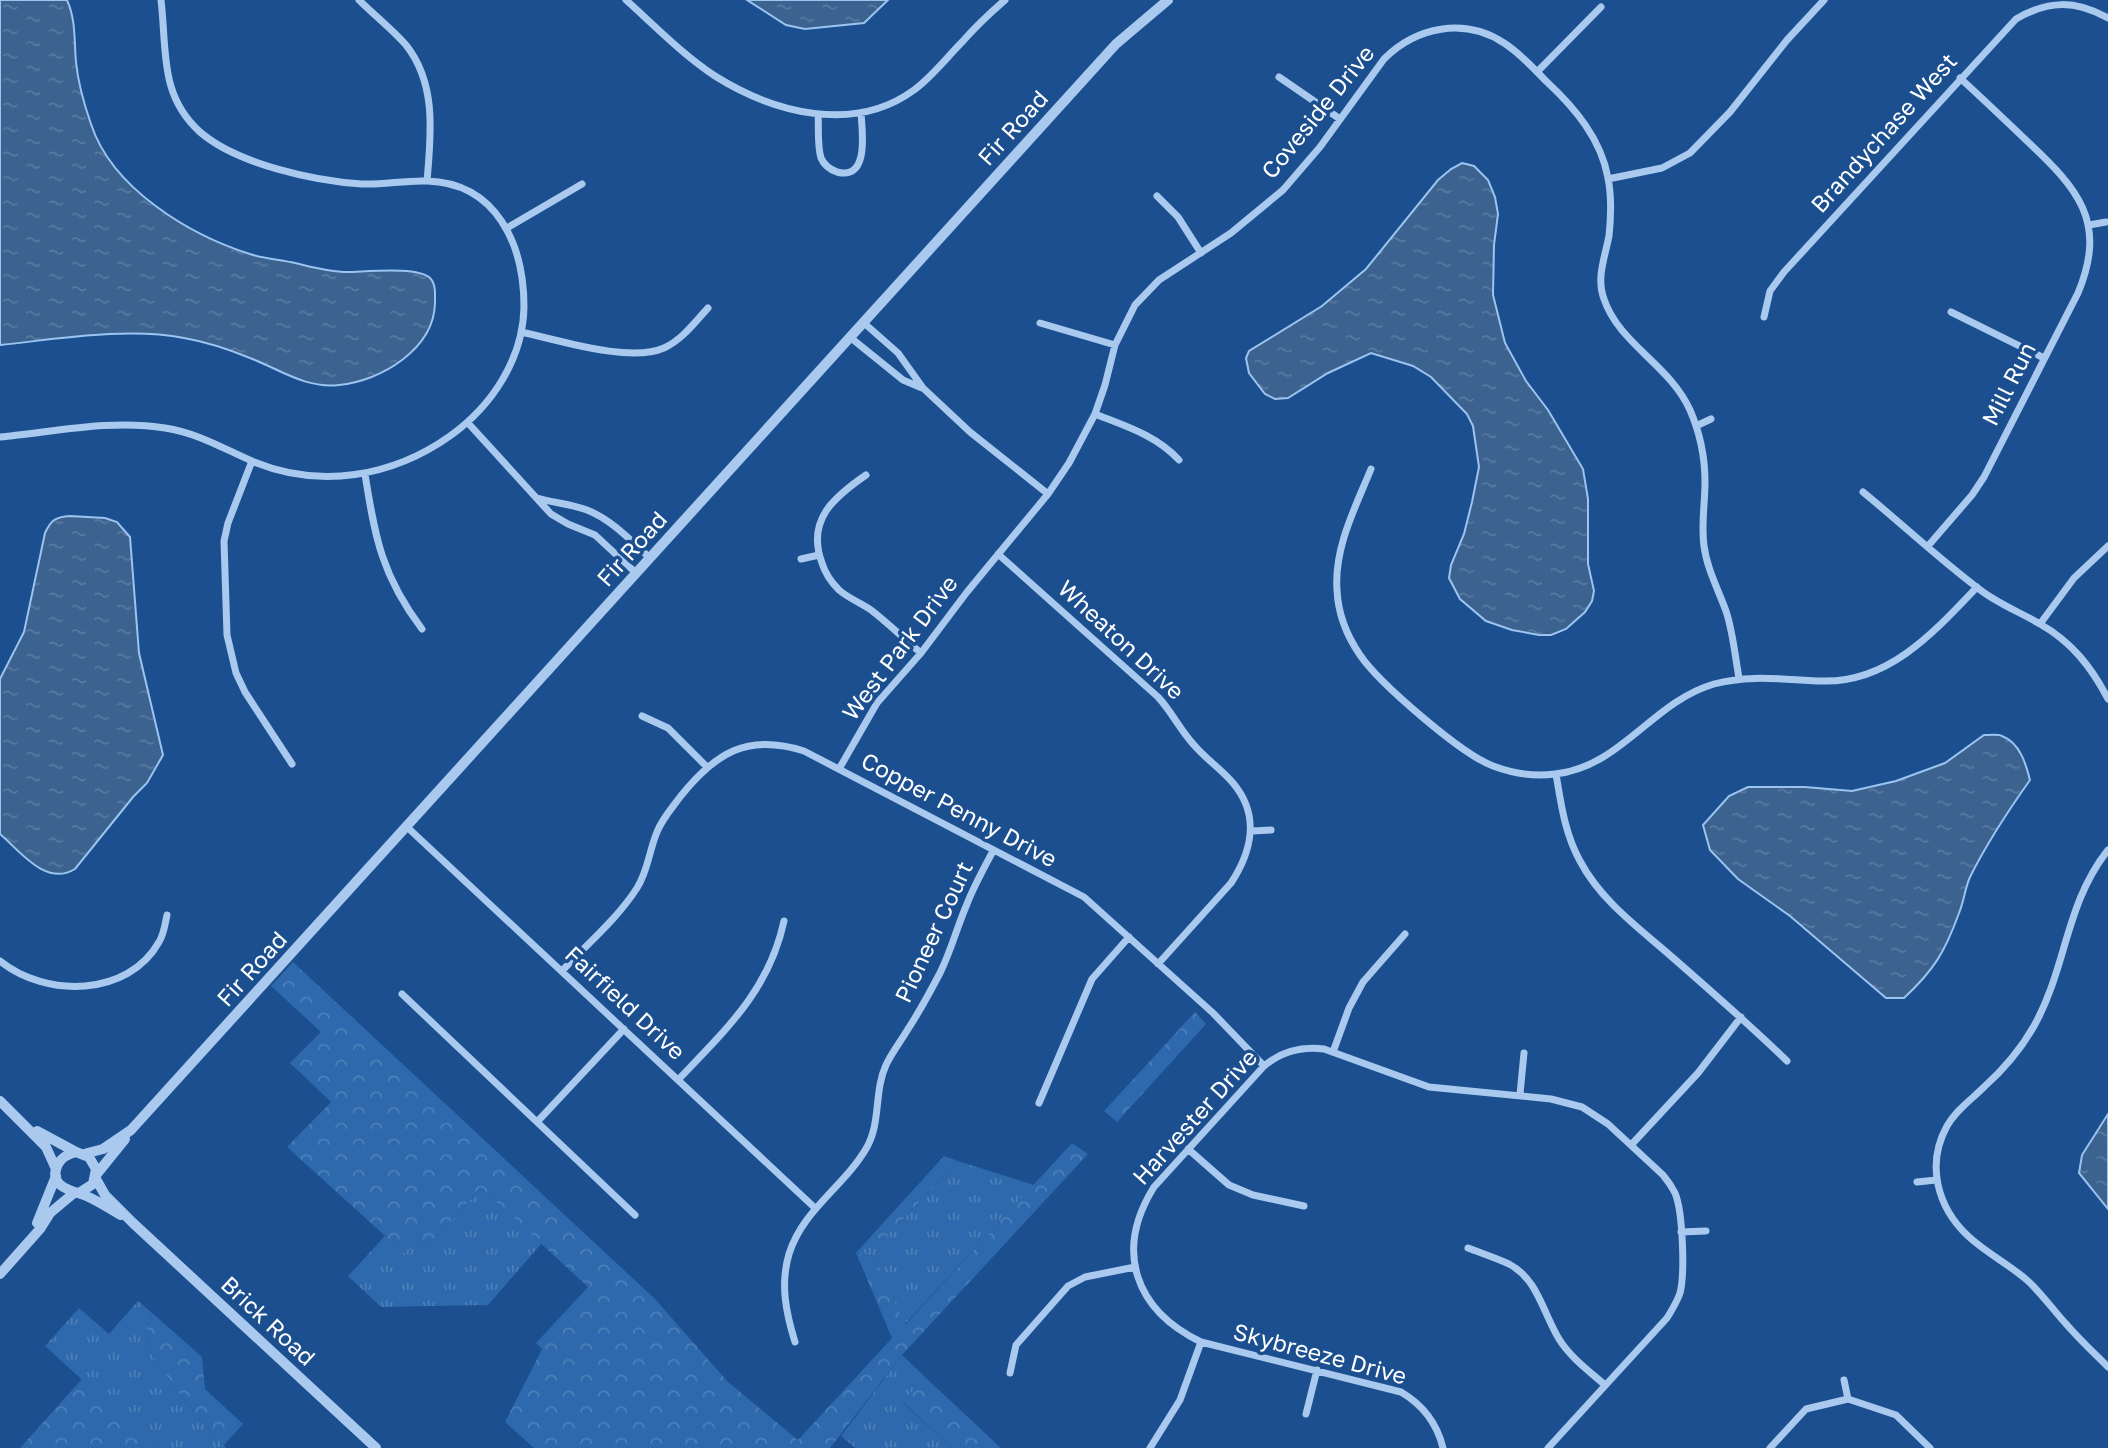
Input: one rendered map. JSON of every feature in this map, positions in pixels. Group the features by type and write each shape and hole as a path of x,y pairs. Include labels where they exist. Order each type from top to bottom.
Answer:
{"street":[{"path":"0,438 106,426 145,425 201,437 252,461 283,471 331,477 365,474 421,454 468,423 502,382 521,332 524,289 521,267 507,228 489,206 468,192 442,183 427,181 366,184 300,175 248,158 205,136 189,120 171,91 165,56 161,0"},
{"path":"359,0 404,43 424,76 430,114 427,181"},
{"path":"626,0 681,49 738,89 778,105 818,114 849,115 894,102 915,89 1005,0"},
{"name":"Fir Road","path":"96,1177 131,1129 1116,44 1168,0"},
{"path":"1608,179 1662,168 1690,153 1730,112 1787,40 1824,0"},
{"path":"2059,1 2082,5 2108,18"},
{"name":"Brandychase West","path":"1763,317 1776,282 2016,19 2036,7 2059,1"},
{"path":"1537,72 1601,7"},
{"name":"Coveside Drive","path":"998,554 1048,494 1069,463 1095,414 1115,345 1126,319 1145,293 1159,280 1231,233 1283,190 1320,147 1392,51 1405,41 1434,30 1463,28 1491,36 1514,50 1563,97 1600,151 1608,179 1611,219 1601,270 1602,294 1615,322 1654,361 1680,393 1696,426 1704,464 1704,546 1708,567 1730,626 1739,678"},
{"path":"1279,76 1340,119"},
{"path":"1961,78 2066,178 2082,203 2089,225 2106,222"},
{"path":"818,114 822,162 828,168 843,172 854,168 862,158 862,113"},
{"path":"507,228 582,184"},
{"path":"1157,196 1178,217 1201,253"},
{"name":"Mill Run","path":"1928,546 1984,477 2044,358 2084,278 2091,248 2089,225"},
{"path":"521,332 620,352 647,353 675,341 708,308"},
{"path":"1951,312 2044,358"},
{"path":"864,323 898,353 923,388 970,432 1048,494"},
{"path":"1040,323 1115,345"},
{"path":"851,338 904,380 923,388"},
{"path":"1095,414 1150,436 1179,460"},
{"path":"1696,426 1711,419"},
{"path":"468,423 551,514 601,540 636,573"},
{"path":"252,461 228,523 224,541 227,635 236,673 245,692 292,764"},
{"path":"1371,469 1339,557 1337,591 1344,624 1352,643 1366,663 1460,747 1477,759 1508,771 1556,774 1584,766 1607,756 1677,700 1703,688 1739,678 1829,681 1850,678 1888,664 1933,632 1977,587"},
{"path":"365,474 385,566 403,603 422,629"},
{"path":"866,475 845,489 826,510 817,537 819,555 826,573 840,591 872,611 921,653"},
{"path":"1863,492 1977,587 2003,606 2040,624 2068,644 2084,660 2108,699"},
{"path":"537,498 576,507 602,517 650,558"},
{"path":"2040,624 2074,578 2108,547"},
{"name":"West Park Drive","path":"839,769 867,717 998,554"},
{"name":"Wheaton Drive","path":"998,554 1168,707 1192,743 1234,783 1249,813 1252,831"},
{"path":"801,559 819,555"},
{"path":"562,971 638,888 661,825 706,766 667,728 642,716"},
{"name":"Copper Penny Drive","path":"706,766 732,751 759,744 789,746 804,751 1084,897 1213,1013 1264,1066"},
{"path":"1556,774 1571,844 1592,881 1620,911 1787,1061"},
{"name":"Fairfield Drive","path":"408,827 815,1208"},
{"path":"1158,964 1231,883 1247,855 1252,831 1271,830"},
{"path":"2108,850 2081,894 2055,982 2043,1010 2011,1059 1957,1111 1948,1124 1937,1150 1936,1180 1939,1195 1956,1225 2030,1283 2108,1367"},
{"name":"Pioneer Court","path":"795,1342 786,1315 785,1275 795,1238 815,1208 854,1166 869,1144 874,1131 885,1066 941,971 971,893 993,851"},
{"path":"0,961 18,973 49,985 73,987 101,983 123,974 149,954 159,943 167,915"},
{"path":"678,1080 750,1000 772,962 784,921"},
{"path":"1333,1052 1356,992 1370,972 1405,934"},
{"path":"1039,1103 1092,979 1129,937"},
{"path":"402,994 635,1215"},
{"path":"1632,1144 1699,1073 1741,1017"},
{"path":"537,1122 624,1029"},
{"name":"Harvester Drive","path":"1201,1342 1161,1316 1144,1291 1135,1267 1133,1239 1143,1205 1154,1187 1274,1058 1312,1047 1429,1087 1560,1100 1582,1107 1601,1118 1632,1144 1670,1184 1678,1202 1682,1284 1667,1318 1548,1448"},
{"path":"1520,1094 1524,1053"},
{"path":"0,1101 25,1123 46,1147 62,1188 76,1193"},
{"path":"0,1275 40,1230 50,1213 76,1193 90,1188 96,1177 94,1162 25,1123"},
{"name":"Fir Road","path":"80,1153 103,1149 131,1129"},
{"path":"1188,1149 1229,1185 1253,1195 1304,1206"},
{"path":"26,1245 47,1204 63,1157 80,1153"},
{"name":"Brick Road","path":"96,1177 105,1195 376,1448"},
{"path":"1916,1182 1936,1180"},
{"name":"Brick Road","path":"76,1193 134,1223"},
{"path":"1681,1233 1706,1231"},
{"path":"1468,1248 1509,1264 1526,1277 1559,1340 1605,1385"},
{"path":"1010,1373 1016,1345 1068,1286 1086,1277 1135,1267"},
{"path":"1150,1448 1175,1411 1201,1342"},
{"name":"Skybreeze Drive","path":"1201,1342 1392,1388 1409,1397 1428,1415 1443,1448"},
{"path":"1306,1414 1317,1370"},
{"path":"1844,1380 1848,1399"},
{"path":"1770,1448 1806,1409 1848,1399 1896,1415 1930,1448"}],"green space":[{"path":"293,962 655,1299 728,1382 798,1440 892,1338 856,1253 874,1256 905,1325 1072,1143 1088,1154 902,1355 830,1448 534,1448 505,1422 542,1349 536,1343 588,1287 481,1188 436,1238 404,1253 287,1147 331,1102 290,1063 321,1032 271,986"},
{"path":"1195,1012 1206,1024 1117,1122 1104,1111"},
{"path":"944,1156 958,1161 882,1241 873,1234"},
{"path":"958,1161 1034,1185 904,1325 874,1256 856,1253 873,1234 882,1241"},
{"path":"481,1188 542,1243 488,1305 381,1307 348,1276 385,1236 404,1253 436,1238"},
{"path":"138,1301 151,1312 147,1328 155,1356 176,1390 224,1446 221,1448 157,1448 45,1346 79,1308 109,1334"},
{"path":"151,1312 202,1357 205,1389 243,1424 224,1445 226,1448 221,1448 223,1445 164,1373 149,1341 147,1328"},
{"path":"902,1355 925,1377 903,1403 952,1448 855,1448 841,1436"},
{"path":"925,1377 1001,1448 952,1448 903,1402"},
{"path":"82,1379 157,1448 20,1448"}],"water":[{"path":"0,0 67,0 73,23 80,85 101,148 135,189 180,222 229,247 258,256 334,271 403,271 424,274 430,278 435,293 432,320 415,348 402,360 372,377 339,385 327,385 304,381 217,346 162,335 92,335 0,345"},
{"path":"747,0 888,0 864,23 805,29 786,25"},
{"path":"1462,163 1474,166 1488,180 1495,197 1498,214 1493,295 1505,343 1526,381 1548,410 1583,469 1588,499 1588,564 1594,591 1592,601 1585,612 1566,629 1551,635 1512,630 1486,621 1460,599 1449,578 1451,565 1464,534 1479,467 1473,426 1467,414 1431,377 1413,366 1371,353 1328,373 1288,398 1275,399 1265,394 1249,373 1246,358 1249,351 1322,306 1366,269 1438,180"},
{"path":"70,516 105,518 117,522 130,537 139,653 163,755 147,783 75,869 54,874 34,865 0,834 0,679 24,632 45,533 54,520"},
{"path":"1984,735 2000,735 2008,739 2018,749 2030,780 1998,827 1970,877 1954,927 1943,950 1931,969 1904,998 1886,998 1790,916 1738,879 1710,850 1703,825 1729,796 1748,787 1805,787 1852,791 1896,781 1945,763"},
{"path":"2108,1114 2108,1209 2079,1173 2082,1155"}]}
